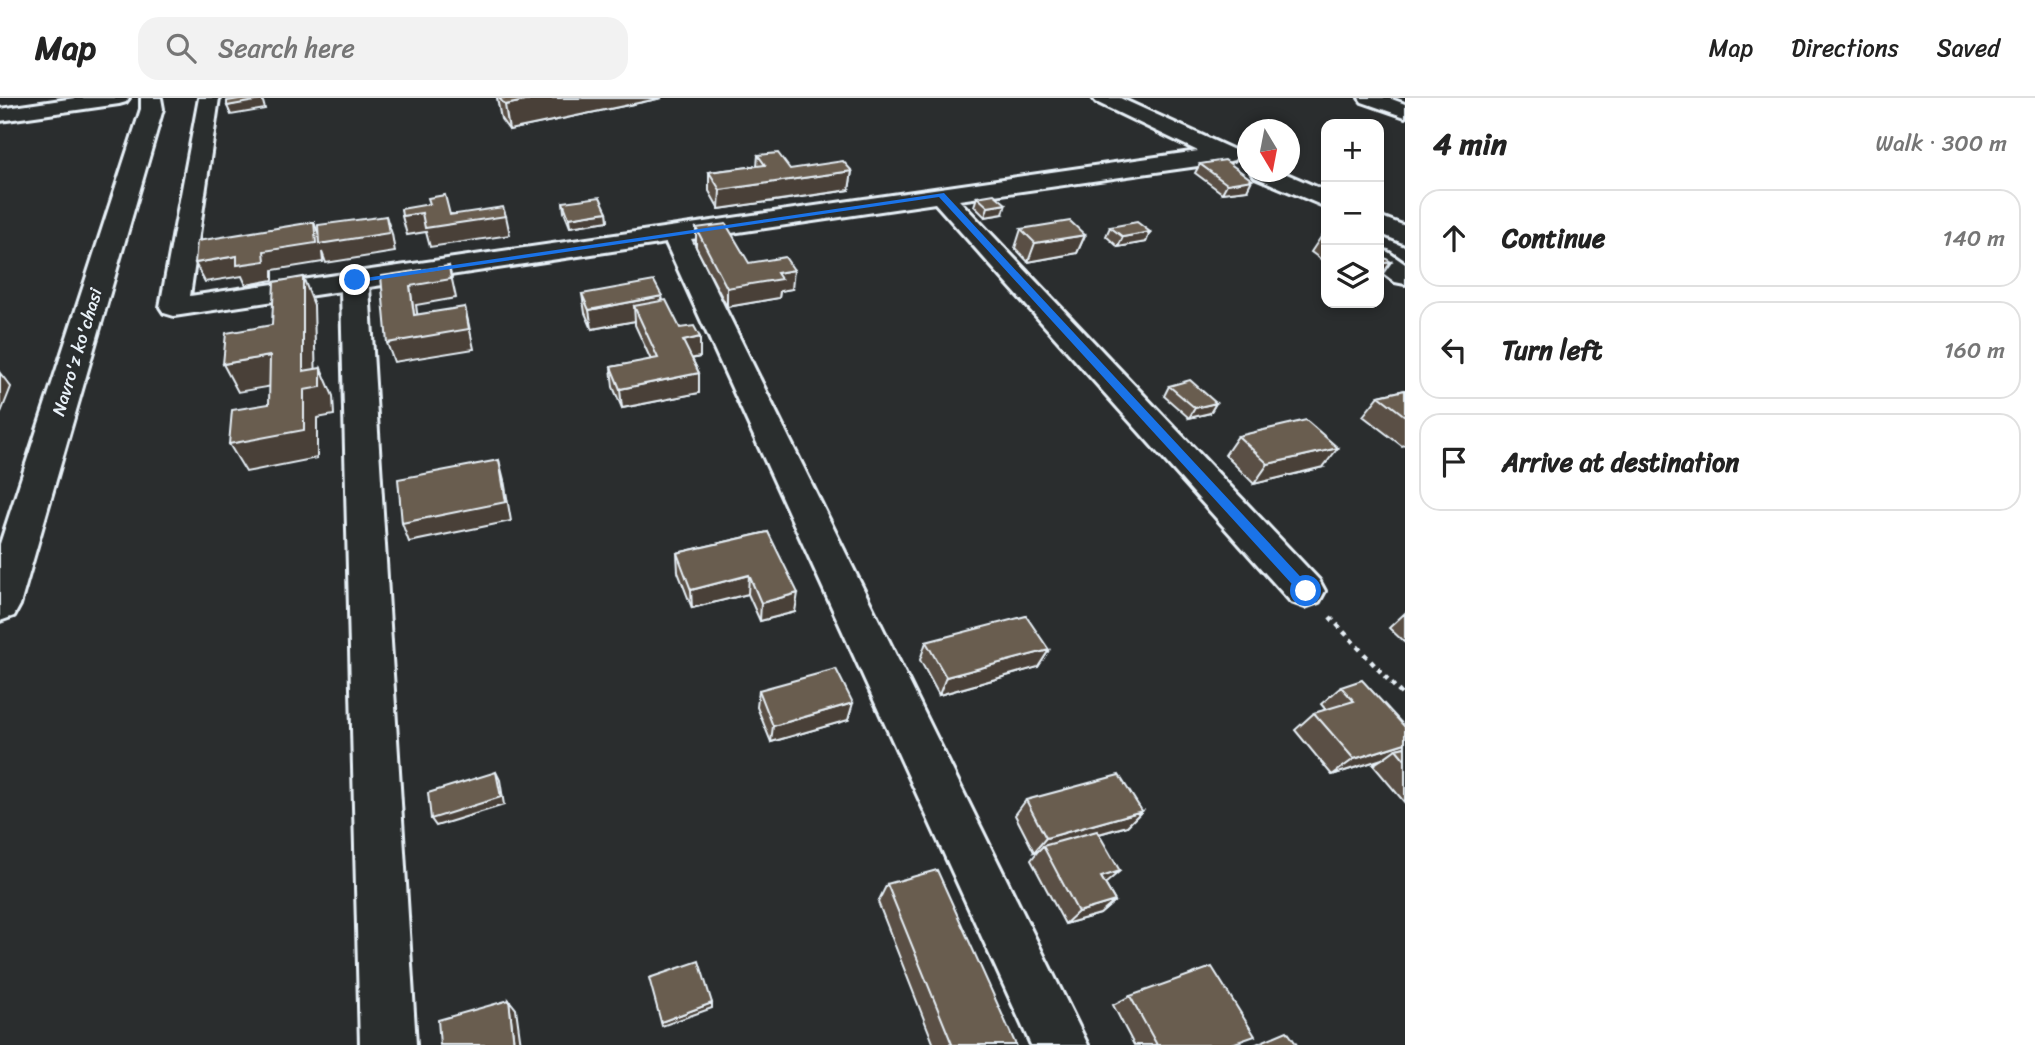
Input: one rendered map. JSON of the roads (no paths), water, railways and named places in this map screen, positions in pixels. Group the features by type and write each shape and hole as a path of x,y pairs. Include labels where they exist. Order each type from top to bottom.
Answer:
{"street":[{"path":"0,115 119,98"},
{"name":"Navro'z ko'chasi","path":"0,605 152,108 151,98"},
{"path":"209,98 174,307 1223,154"},
{"path":"1103,98 1237,160"},
{"path":"1369,98 1405,111"},
{"path":"1286,182 1321,198"},
{"path":"941,195 1306,591"},
{"path":"1384,226 1405,236"},
{"path":"675,234 1059,1045"},
{"path":"1384,261 1405,276"},
{"path":"355,280 388,1045"}]}
